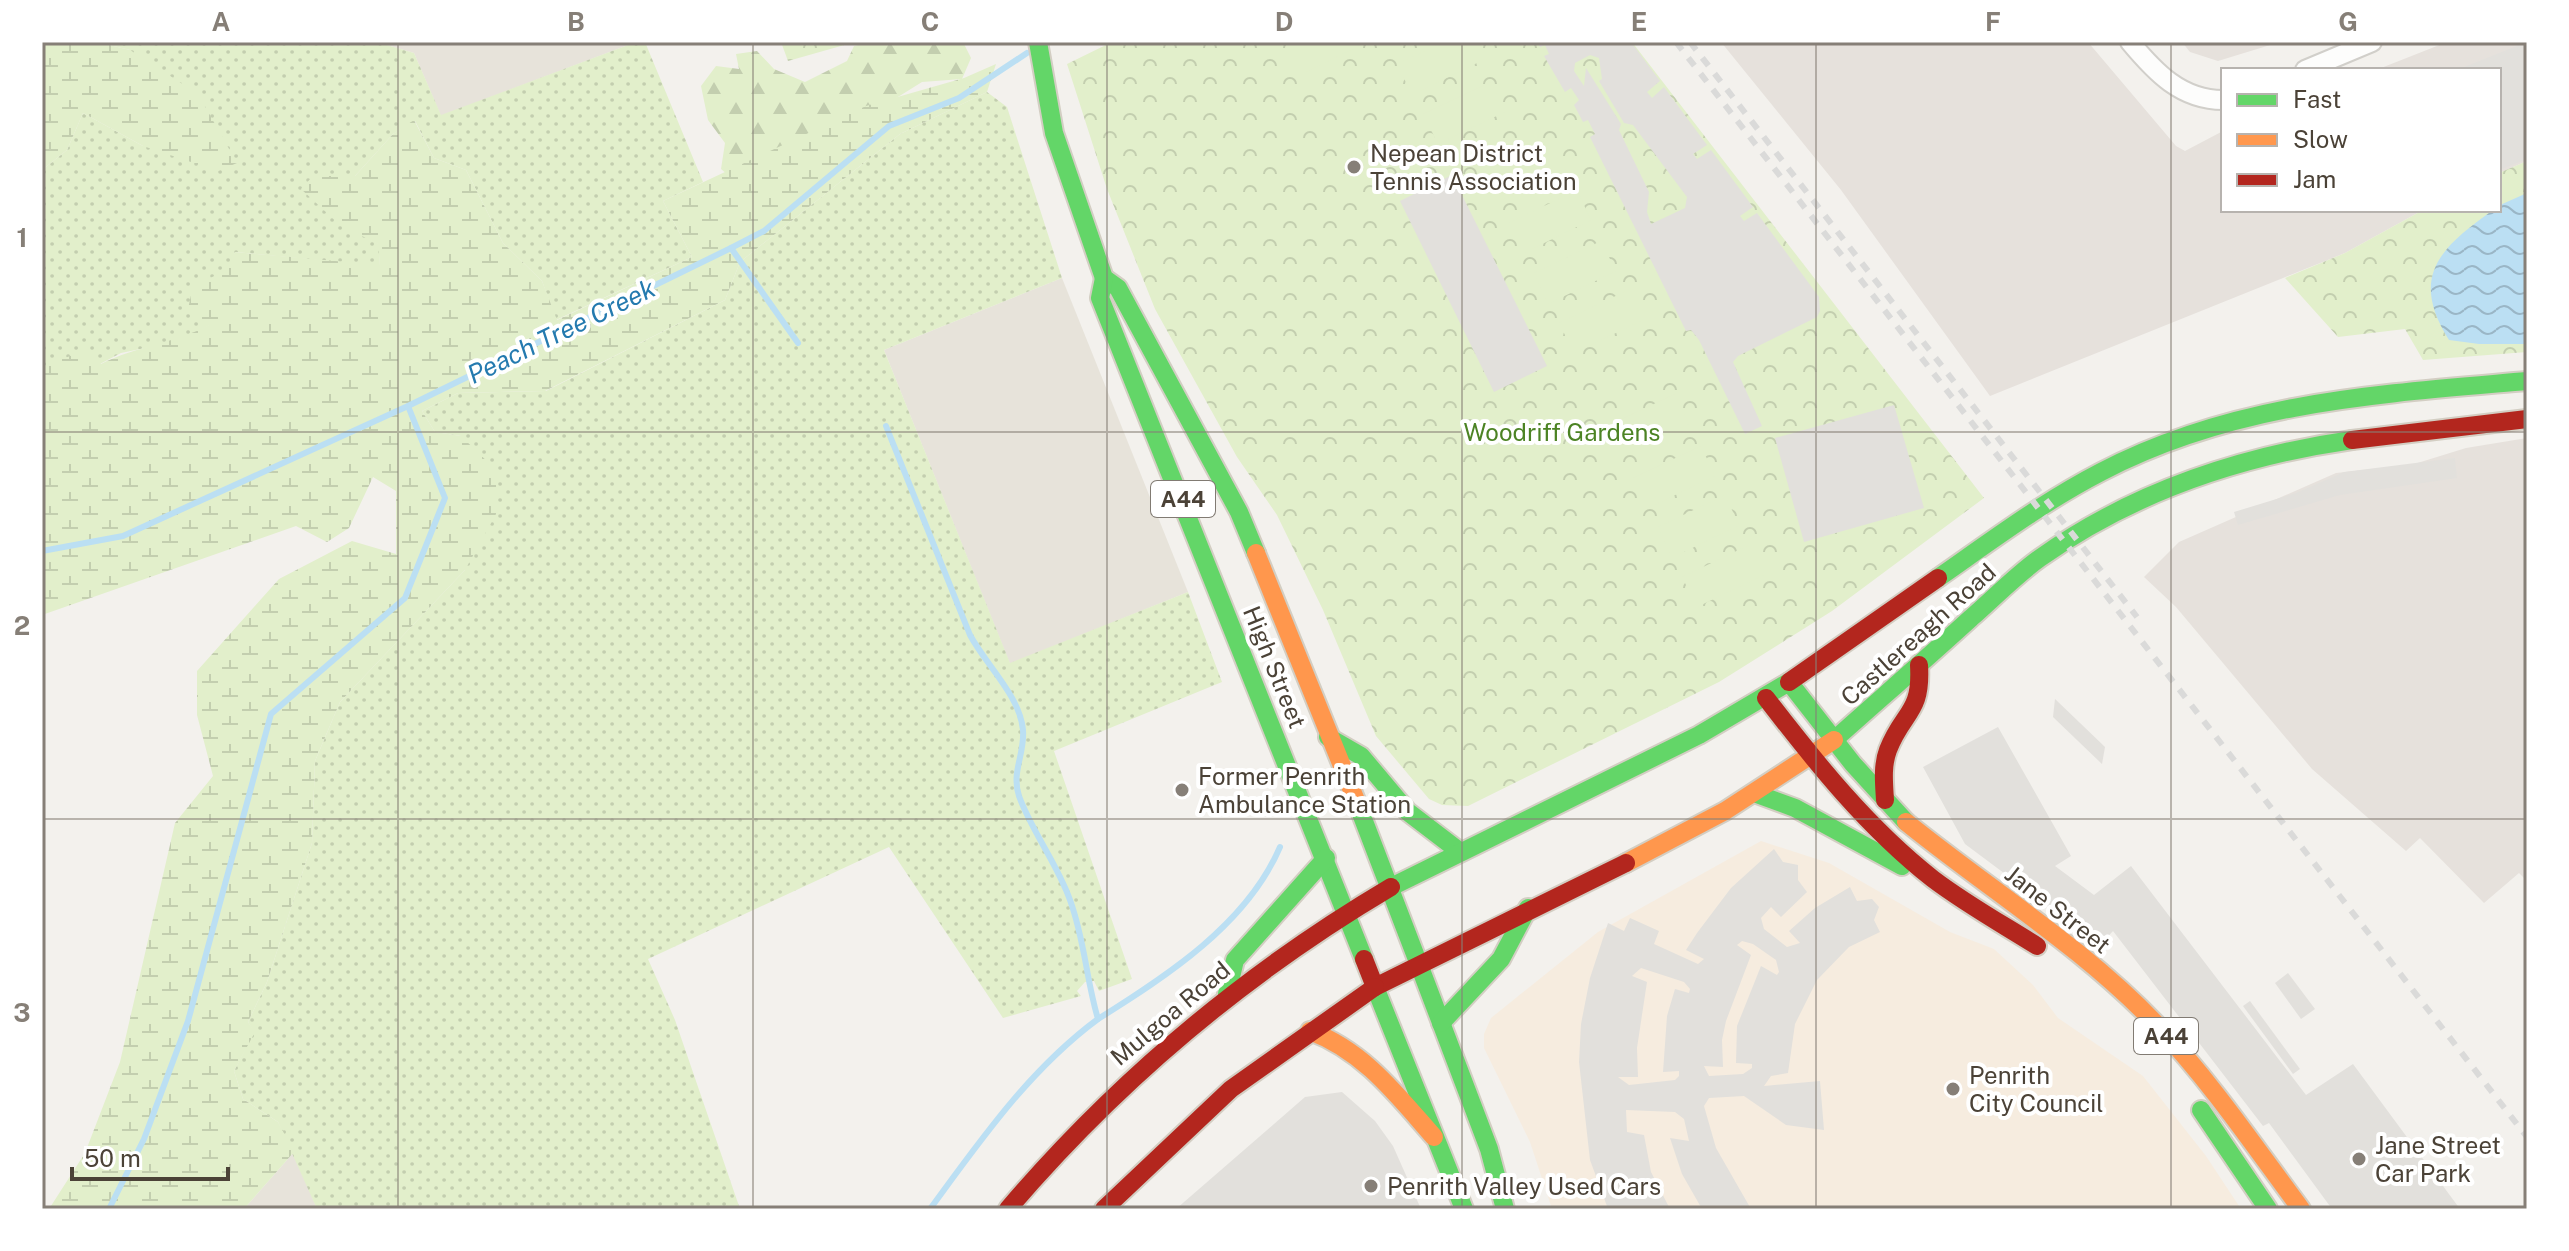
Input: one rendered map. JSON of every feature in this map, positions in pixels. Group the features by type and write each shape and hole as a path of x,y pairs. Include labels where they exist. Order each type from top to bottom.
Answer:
{"main road":[{"name":"High Street","path":"1038,42 1063,169 1104,278 1100,298 1464,1209"},
{"name":"High Street","path":"1104,278 1118,288 1239,512 1391,887 1489,1149 1505,1209"},
{"name":"Castlereagh Road","path":"1789,682 2040,507 2085,480 2162,442 2303,403 2527,381"},
{"name":"Castlereagh Road","path":"1375,987 1418,962 1668,842 1757,794 1834,740 2052,549 2170,487 2225,467 2295,449 2527,419"},
{"path":"1885,800 1883,773 1888,750 1921,694 1919,665"},
{"path":"1391,887 1699,735 1789,682"},
{"name":"Jane Street","path":"1789,682 1885,800 1931,843 2049,928 2123,992 2216,1094 2301,1209"},
{"name":"Jane Street","path":"1758,702 1861,815 1935,880 2041,948 2130,1025"},
{"name":"High Street","path":"1328,737 1361,756 1408,812 1459,851"},
{"name":"A44","path":"1757,794 1785,801 1867,850 1935,880"},
{"path":"1227,994 1235,960 1326,858"},
{"name":"Mulgoa Road","path":"1008,1209 1108,1098 1227,994 1347,912 1391,887"},
{"path":"1441,1023 1501,959 1528,908"},
{"path":"1104,1209 1231,1089 1375,987"},
{"path":"1310,1031 1331,1036 1349,1047 1434,1137"},
{"path":"2188,1091 2268,1209"}],"street":[{"path":"2130,42 2167,82 2204,100 2221,100"},
{"path":"2310,68 2372,42"}],"shaded area":[{"path":"377,42 636,42 441,116 414,53"},
{"path":"1537,42 1631,42 1660,81 1647,92 1652,98 1664,87 1707,145 1693,154 1697,159 1711,150 1753,207 1740,216 1744,221 1757,213 1819,297 1817,317 1738,356 1733,362 1762,426 1745,434 1699,340 1691,330 1686,331 1590,137 1595,134 1588,120 1583,122 1574,105 1579,100 1571,88 1565,92 1544,56 1549,54 1545,45 1540,47","holes":["1590,55 1599,58 1602,79 1599,81 1624,123 1633,125 1687,197 1685,208 1651,224 1647,212 1649,192 1619,130 1621,124 1586,68 1584,86 1574,71 1575,63"]},
{"path":"1721,42 2088,42 2176,146 2185,151 2221,132 2221,212 2419,212 2345,253 1990,396 1841,190"},
{"path":"2182,42 2280,42 2218,61 2190,52"},
{"path":"2447,42 2527,42 2527,161 2501,172 2501,68 2381,68"},
{"path":"2527,42 2527,159 2501,169 2501,68 2462,68"},
{"path":"1452,175 1547,366 1494,392 1400,201"},
{"path":"1062,278 1188,592 1010,664 884,350"},
{"path":"1894,405 1924,508 1804,542 1775,438"},
{"path":"2527,438 2527,881 2519,873 2484,903 2420,838 2406,851 2312,769 2176,607 2144,577 2179,542 2336,473 2411,465 2466,448"},
{"path":"2455,458 2457,478 2340,495 2238,525 2234,512 2296,493 2344,472"},
{"path":"2055,699 2105,747 2102,764 2053,717"},
{"path":"1998,727 2071,856 2055,866 2094,895 2131,866 2306,1095 2353,1064 2460,1209 2332,1209 2269,1123 2263,1126 2113,931 2100,945 1965,844 1923,767"},
{"path":"1761,841 1829,863 1950,932 1994,949 2033,985 2058,1018 2143,1076 2206,1156 2241,1209 1552,1209 1530,1142 1484,1048 1484,1034 1491,1018 1598,932"},
{"path":"1774,849 1783,862 1798,865 1798,880 1807,892 1781,917 1771,907 1761,918 1764,929 1787,947 1800,943 1789,931 1815,908 1850,887 1857,901 1872,899 1879,907 1874,920 1880,932 1849,947 1817,980 1795,1024 1788,1073 1771,1076 1764,1086 1820,1081 1824,1130 1786,1125 1744,1096 1709,1098 1704,1106 1716,1148 1751,1209 1702,1209 1682,1174 1670,1138 1689,1141 1684,1119 1675,1112 1626,1110 1627,1132 1644,1135 1651,1172 1670,1209 1608,1209 1590,1160 1579,1062 1581,1024 1590,978 1608,923 1624,931 1630,918 1659,931 1654,944 1698,964 1704,959 1686,950 1731,888","holes":["1742,941 1753,944 1776,960 1779,972 1777,975 1761,966 1737,1026 1736,1063 1752,1064 1752,1068 1743,1074 1709,1076 1704,1066 1723,1067 1722,1040 1726,1021 1751,955 1737,945","1641,968 1684,982 1690,989 1689,993 1675,989 1667,1016 1663,1072 1679,1071 1679,1076 1675,1080 1629,1085 1618,1077 1638,1077 1637,1048 1647,982 1632,976"]},
{"path":"2288,973 2315,1009 2301,1019 2275,983"},
{"path":"2250,1001 2300,1069 2293,1074 2243,1006"},
{"path":"1342,1092 1375,1121 1393,1146 1421,1209 1176,1209 1305,1097"},
{"path":"294,1152 317,1209 244,1209"}],"green space":[{"path":"42,42 97,42 130,50 198,94 237,163 218,171 143,146 83,113 67,150 42,170"},
{"path":"97,42 377,42 414,53 441,115 636,42 645,42 703,182 663,201 692,257 556,320 542,281 503,243 466,170 434,158 415,121 393,134 355,176 313,176 340,224 379,244 380,266 235,252 210,325 179,341 121,353 100,364 42,374 42,170 67,150 83,113 143,146 130,50"},
{"path":"781,42 855,42 788,61"},
{"path":"871,42 963,42 971,58 962,79 922,82 747,191 721,169 725,143 708,120 701,86 716,66 739,69 736,54 757,51 774,69 805,82 847,61 854,46"},
{"name":"Woodriff Gardens","path":"1112,42 1632,42 1984,498 1832,611 1719,682 1468,806 1442,805 1429,799 1376,736 1323,610 1277,515 1237,457 1155,309 1107,189 1067,64"},
{"path":"1291,42 1367,42 1306,72"},
{"path":"1444,42 1469,42 1479,62 1412,95 1397,64"},
{"path":"996,64 987,92 900,134 740,262 725,300 545,391 458,393 422,411 435,432 461,436 496,470 496,514 465,570 340,702 315,761 312,843 267,982 248,1022 255,1032 234,1071 243,1099 278,1122 294,1152 244,1209 49,1209 85,1153 120,1062 175,823 213,776 197,715 197,671 279,579 352,541 396,554 396,491 373,477 349,528 327,542 296,526 42,615 42,374 48,364 87,350 101,364 209,325 188,309 193,286 225,271 235,252 380,265 378,244 340,225 301,189 313,176 355,176 393,134 414,120 434,158 466,170 503,243 542,281 557,320 692,257 663,201 866,106 964,78"},
{"path":"1491,82 1505,112 1438,144 1423,114"},
{"path":"987,92 1007,107 1062,278 884,350 1010,663 1188,592 1222,682 1054,751 1132,979 1099,991 1094,981 1085,982 1077,991 1081,996 1003,1018 889,847 648,959 675,1020 740,1209 317,1209 278,1122 243,1099 234,1071 254,1032 248,1022 267,982 312,843 315,761 340,702 465,570 461,436 435,432 422,411 458,393 546,391 725,300 740,262 900,134"},
{"path":"1551,139 1566,169 1498,202 1484,172"},
{"path":"2527,161 2527,352 2423,360 2405,329 2338,337 2285,278 2345,253 2419,212 2501,212 2501,172"},
{"path":"1577,190 1591,220 1524,253 1509,223"},
{"path":"1601,241 1616,271 1548,304 1534,273"},
{"path":"1626,291 1641,321 1574,353 1559,323"},
{"path":"1675,394 1689,424 1622,456 1607,426"},
{"path":"1701,446 1715,476 1648,508 1633,478"},
{"path":"1725,495 1739,525 1672,558 1658,527"},
{"path":"1749,545 1764,575 1697,607 1682,577"}],"water":[{"path":"2527,193 2527,344 2479,344 2449,340 2437,318 2432,298 2431,281 2436,265 2458,237 2490,212 2501,212 2501,205"}],"waterway":[{"name":"Peach Tree Creek","path":"42,551 123,536 408,406 731,248 764,231 889,126 959,98 1027,53"},
{"path":"731,248 798,343"},
{"path":"109,1209 144,1139 188,1021 271,714 405,598 445,498 408,406"},
{"path":"886,426 970,635 1009,693 1021,717 1023,739 1017,779 1019,796 1070,900 1098,1019 1028,1084 987,1132 930,1209"},
{"path":"1098,1019 1177,966 1226,924 1266,875 1280,847"}],"railway":[{"path":"1676,42 2527,1137"},
{"path":"1690,42 2137,617"}],"traffic: fast":[{"path":"1038,42 1054,133 1104,278 1118,288 1239,512 1256,553"},
{"path":"1104,278 1100,298 1364,959"},
{"path":"1938,578 2018,522 2101,472 2203,430 2309,405 2527,381"},
{"path":"1834,740 2022,572 2112,514 2189,480 2229,467 2352,440"},
{"path":"1391,887 1699,735 1789,682 1853,764 1906,822"},
{"path":"1328,737 1361,756 1408,812 1459,851"},
{"path":"1757,794 1795,808 1902,866"},
{"path":"1357,803 1418,962"},
{"path":"1227,994 1235,960 1326,858"},
{"path":"1441,1023 1501,959 1528,908"},
{"path":"1418,962 1489,1149 1505,1209"},
{"path":"1375,987 1464,1209"},
{"path":"2201,1110 2268,1209"}],"traffic: slow":[{"path":"1256,553 1357,803"},
{"path":"1626,863 1725,811 1834,740"},
{"path":"1906,822 2099,970 2129,997 2196,1070 2301,1209"},
{"path":"1310,1031 1363,1062 1393,1090 1434,1137"}],"traffic: jam":[{"path":"2352,440 2527,419"},
{"path":"1789,682 1938,578"},
{"path":"1885,800 1886,756 1918,693 1919,665"},
{"path":"1766,698 1844,794 1909,859 1958,897 2037,946"},
{"path":"1364,959 1375,987 1626,863"},
{"path":"1008,1209 1094,1116 1186,1032 1285,956 1391,887"},
{"path":"1104,1209 1231,1089 1375,987"}],"place":[{"name":"Nepean District Tennis Association","path":"1354,167"},
{"name":"Former Penrith Ambulance Station","path":"1182,790"},
{"name":"Penrith City Council","path":"1953,1089"},
{"name":"Jane Street Car Park","path":"2359,1159"},
{"name":"Penrith Valley Used Cars","path":"1371,1186"}]}
